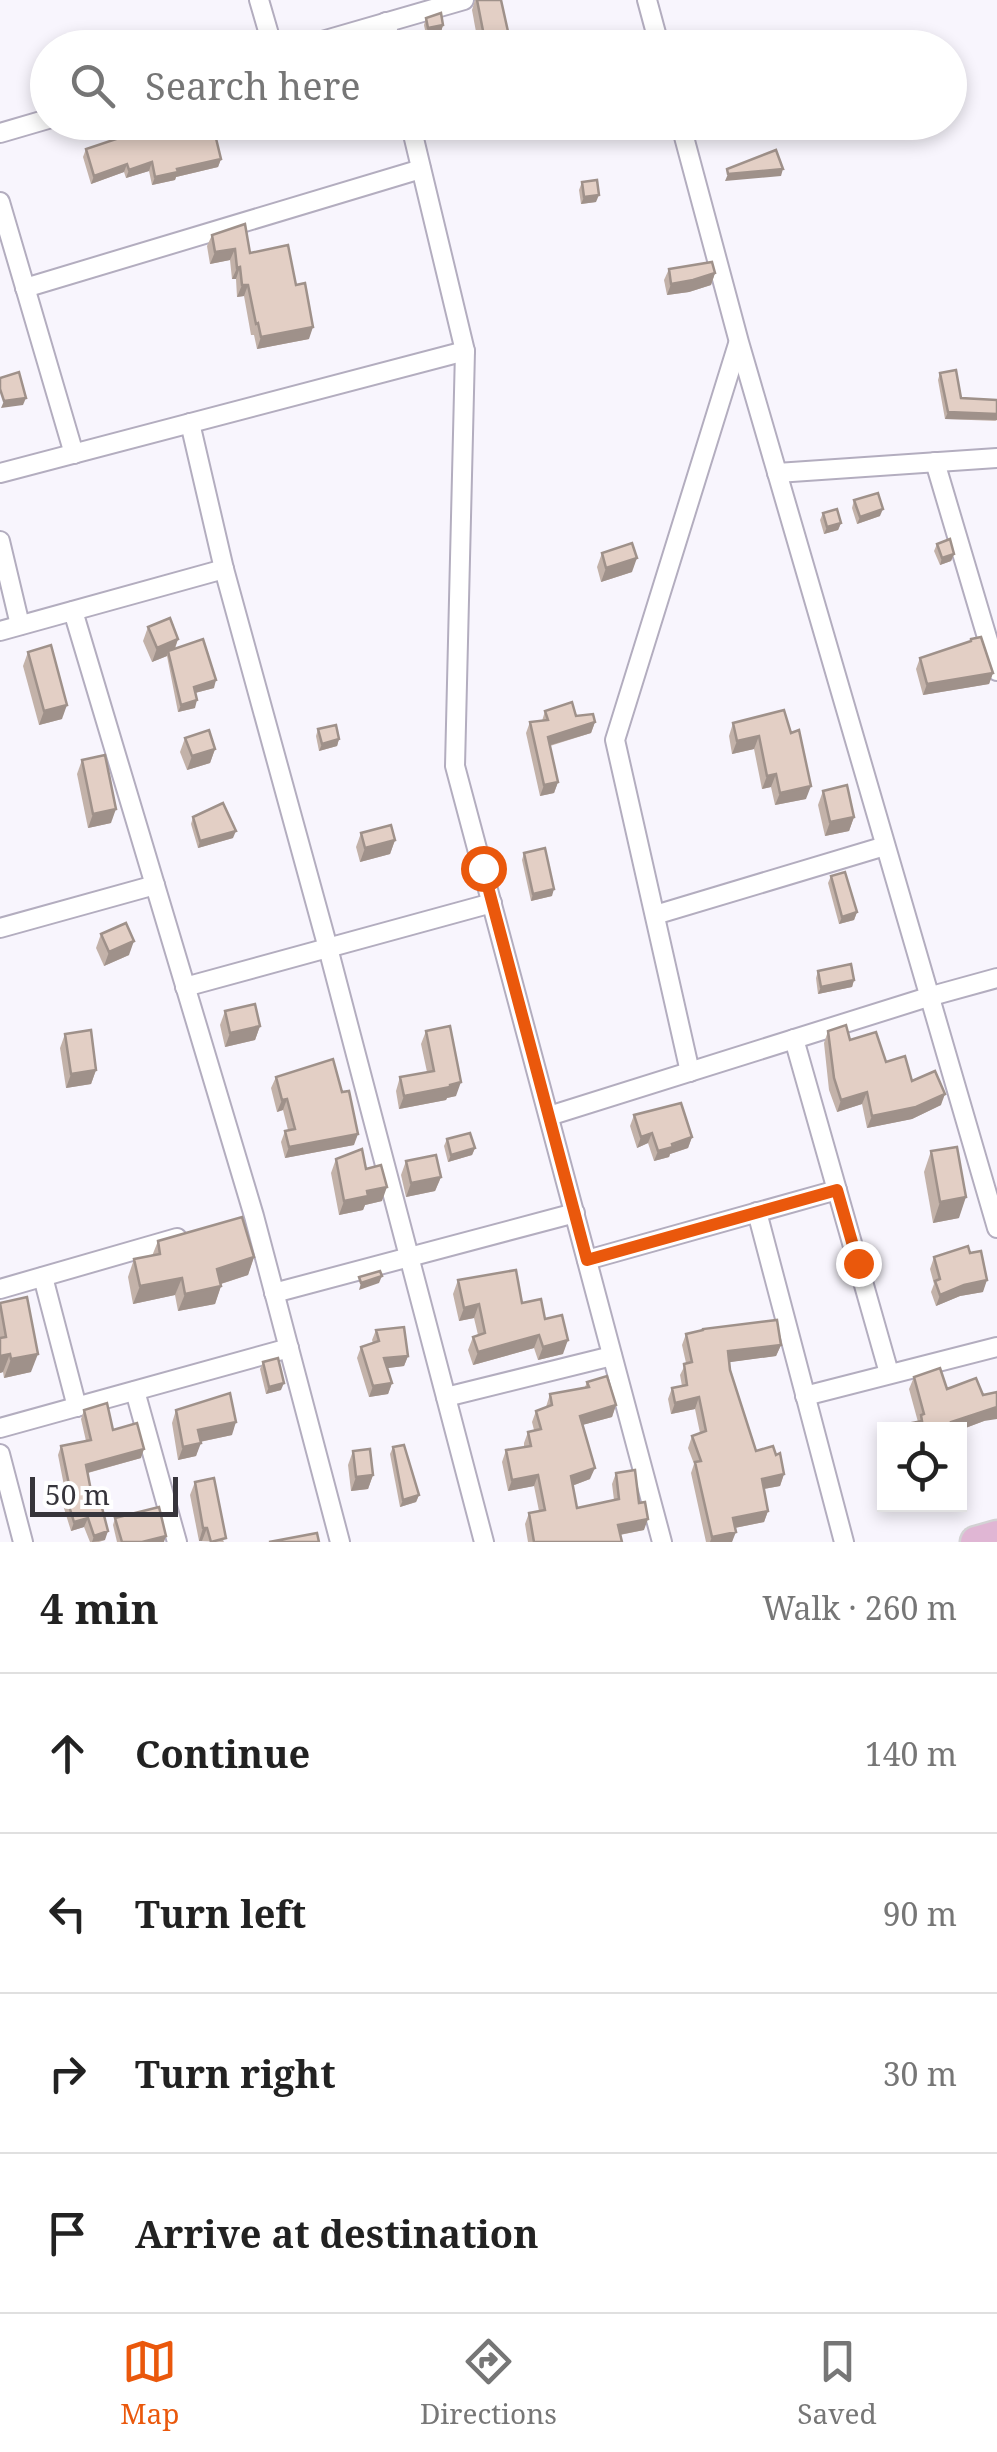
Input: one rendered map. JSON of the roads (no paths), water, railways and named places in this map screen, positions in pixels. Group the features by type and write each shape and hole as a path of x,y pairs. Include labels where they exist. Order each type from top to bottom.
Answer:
{"street":[{"path":"259,0 268,30"},
{"path":"359,30 464,0"},
{"path":"647,0 655,30"},
{"path":"386,22 388,30"},
{"path":"0,132 30,124"},
{"path":"414,140 465,351 455,766 662,1542"},
{"path":"685,140 776,473 997,1228"},
{"path":"25,288 421,169"},
{"path":"0,202 74,454"},
{"path":"690,1072 615,740 739,342"},
{"path":"0,474 465,351"},
{"path":"190,424 224,569 484,1542"},
{"path":"776,473 997,458"},
{"path":"936,462 997,672"},
{"path":"0,542 20,625"},
{"path":"0,631 224,569"},
{"path":"73,611 254,1216 340,1542"},
{"path":"655,914 885,846"},
{"path":"0,928 155,885"},
{"path":"185,987 492,903"},
{"path":"549,1116 928,996 997,978"},
{"path":"794,1039 889,1373"},
{"path":"587,1260 837,1190"},
{"path":"756,1212 844,1542"},
{"path":"274,1293 575,1214"},
{"path":"235,1222 254,1216"},
{"path":"0,1289 196,1232"},
{"path":"44,1277 77,1407"},
{"path":"806,1396 997,1347"},
{"path":"0,1428 288,1348"},
{"path":"446,1397 612,1356"},
{"path":"135,1391 177,1542"},
{"path":"0,1454 23,1542"}]}
